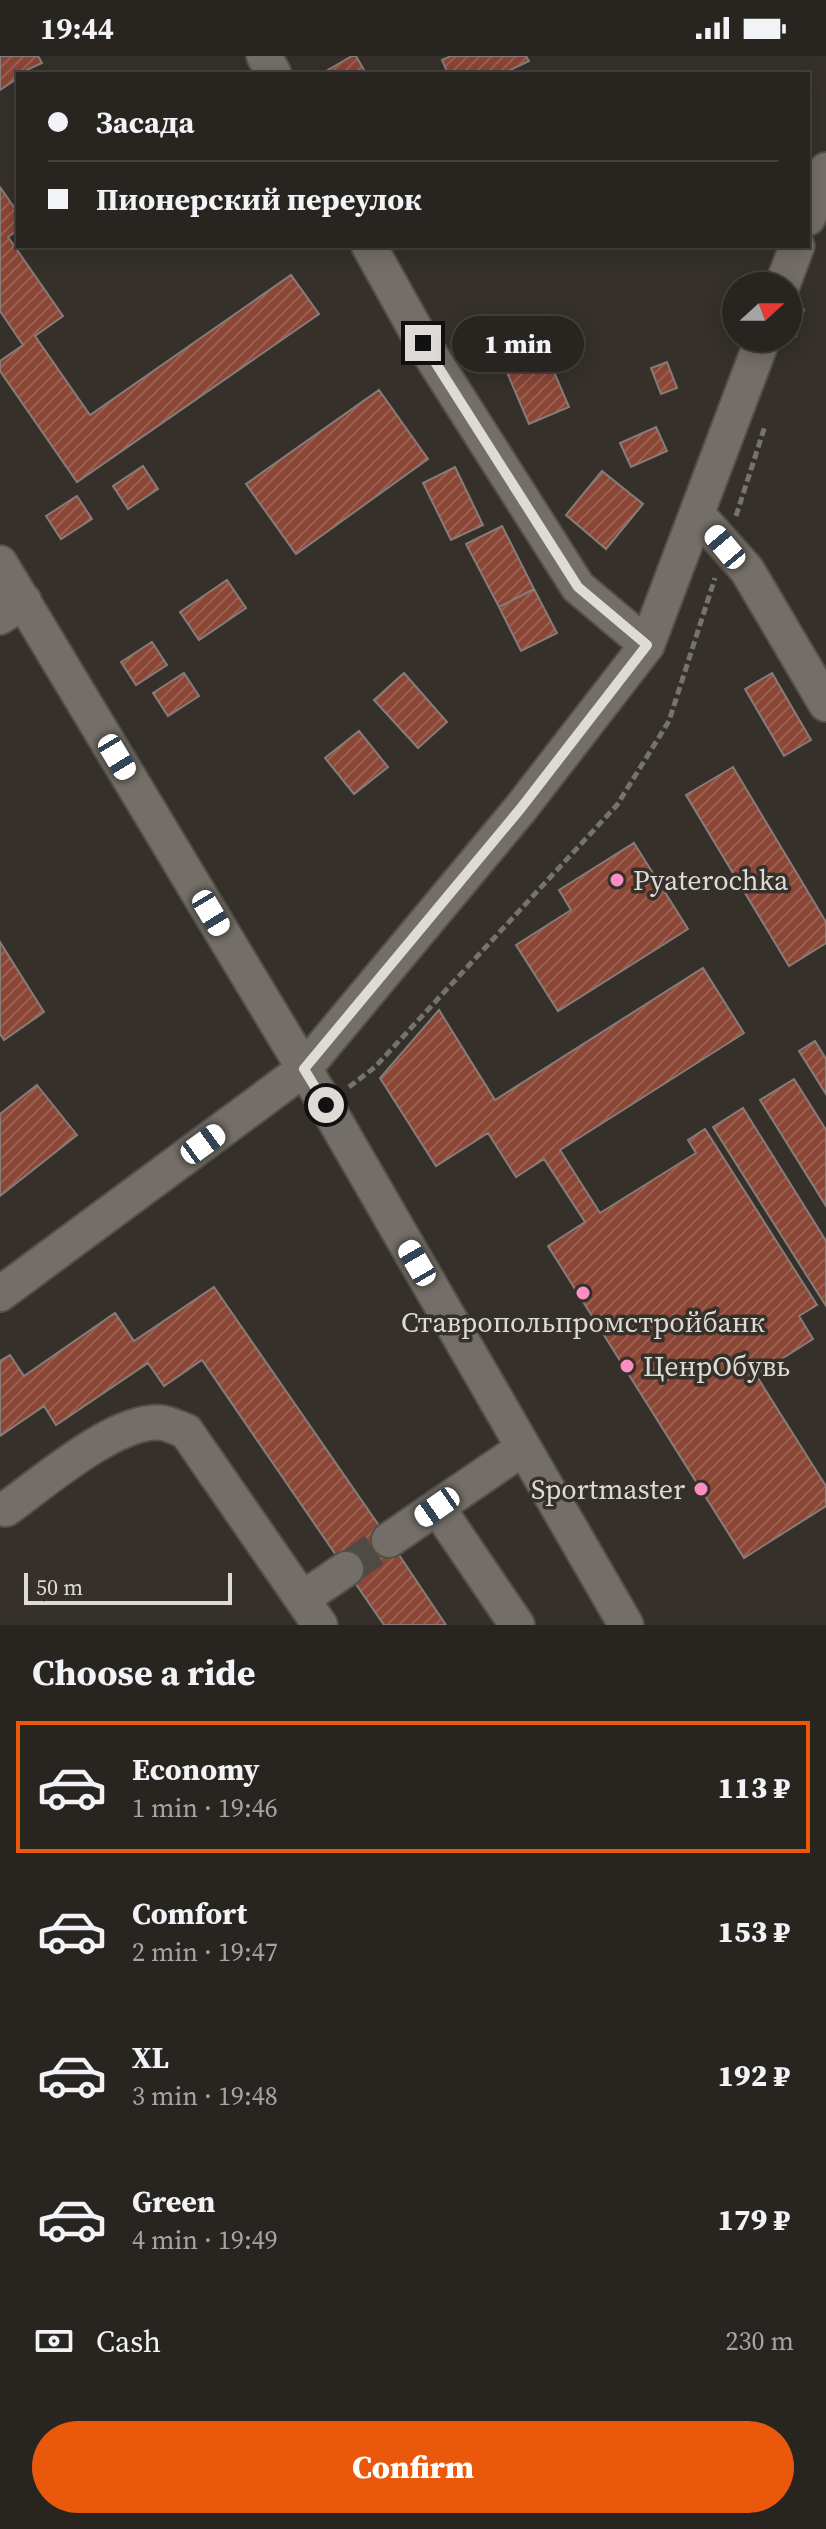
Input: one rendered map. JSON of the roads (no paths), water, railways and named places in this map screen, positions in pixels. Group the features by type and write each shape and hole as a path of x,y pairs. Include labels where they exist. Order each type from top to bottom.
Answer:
{"street":[{"path":"810,213 826,170"},
{"path":"370,248 423,343 578,587 647,645"},
{"path":"787,272 796,248"},
{"path":"0,1294 304,1069 521,808 647,645 758,352"},
{"path":"697,514 747,570 826,704"},
{"path":"0,563 12,609 304,1069 626,1625"},
{"path":"6,1509 105,1440 139,1425 163,1423 186,1431 311,1612 346,1569"},
{"path":"389,1540 522,1449"},
{"path":"437,1507 517,1625"}],"tunnel":[{"path":"346,1569 389,1540"}],"place":[{"name":"Pyaterochka","path":"617,880"},
{"name":"Ставропольпромстройбанк","path":"583,1293"},
{"name":"ЦенрОбувь","path":"627,1366"},
{"name":"Sportmaster","path":"701,1489"}]}
